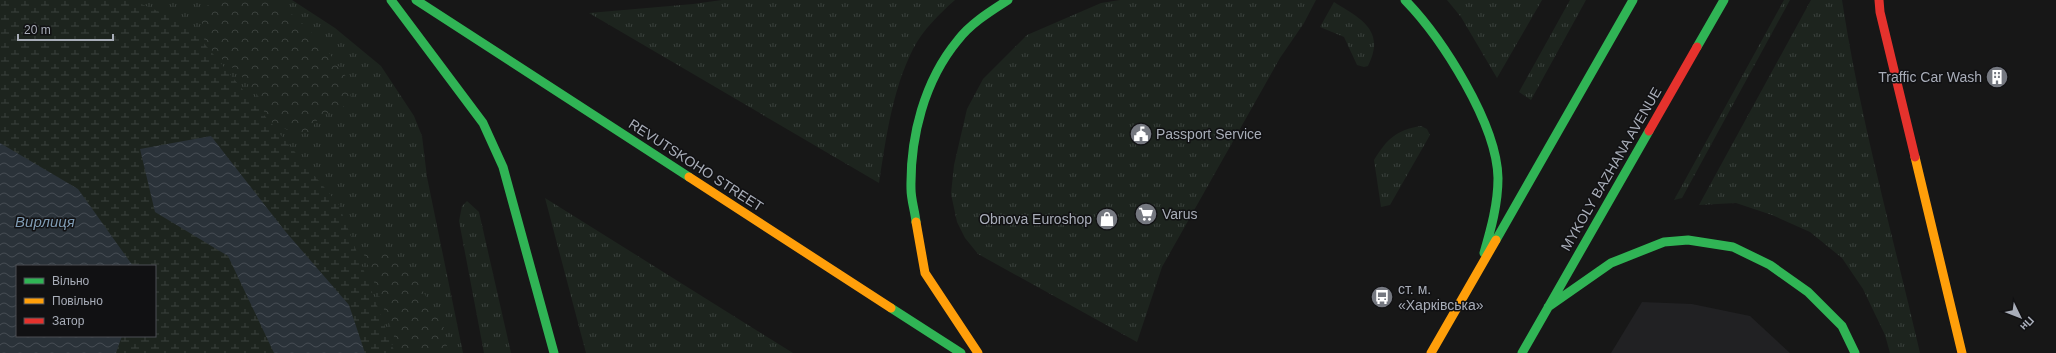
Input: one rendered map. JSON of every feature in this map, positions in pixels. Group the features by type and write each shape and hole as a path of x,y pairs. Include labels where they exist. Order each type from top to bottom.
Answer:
{"main road":[{"path":"391,0 483,123 503,167 554,353"},
{"name":"REVUTSKOHO STREET","path":"416,0 960,353"},
{"path":"978,353 925,273 911,190 913,154 919,116 937,71 958,39 986,14 1008,0"},
{"path":"1405,0 1413,6 1439,41 1479,109 1497,166 1498,203 1480,266"},
{"path":"1432,353 1480,266 1633,0"},
{"name":"MYKOLY BAZHANA AVENUE","path":"1522,353 1724,0"},
{"path":"1879,0 1880,12 1962,353"},
{"path":"1548,307 1611,263 1664,242 1688,240 1733,247 1770,265 1808,292 1842,326 1855,353"}],"shaded area":[{"path":"1642,302 1692,304 1750,316 1790,353 1611,353"}],"green space":[{"path":"0,0 292,0 335,28 381,66 414,116 422,136 427,177 463,353 116,353 153,337 156,337 156,265 154,265"},
{"path":"0,0 132,0 188,24 339,205 395,353 106,353 112,337 156,337 156,265 113,265 0,167"},
{"path":"211,0 270,0 296,17 322,43 347,78 351,98 343,107 319,117 309,132 294,133 267,120 259,97 239,73 205,45 201,16"},
{"path":"722,0 955,0 926,29 913,49 906,65 891,115 879,183 589,13"},
{"path":"1120,0 1316,0 1304,23 1280,58 1162,267 1137,342 978,254 965,238 957,222 951,194 954,165 967,109 983,79 1027,35 1101,3"},
{"path":"1447,0 1542,0 1497,78 1461,17"},
{"path":"1570,0 1586,0 1531,100 1519,92"},
{"path":"1784,0 1790,0 1682,198 1674,200"},
{"path":"1811,0 1842,0 1849,45 1867,133 1920,353 1890,353 1885,335 1863,289 1842,258 1810,232 1772,215 1736,203 1699,205"},
{"path":"1334,2 1361,20 1372,34 1374,43 1373,54 1368,66 1364,67 1357,65 1344,37 1320,27"},
{"path":"1421,126 1427,129 1430,135 1390,205 1381,207 1374,160 1383,146 1393,137 1405,130"},
{"path":"545,198 793,353 586,353"},
{"path":"467,201 479,212 511,353 484,353 459,221 462,206"},
{"path":"377,251 384,253 412,272 444,328 448,353 400,353 363,252"}],"water":[{"path":"211,136 285,231 349,305 365,353 274,353 228,256 155,212 140,149"},
{"name":"Вирлиця","path":"0,143 78,189 132,265 16,265 16,337 122,337 116,353 0,353"}],"traffic: fast":[{"path":"391,0 483,123 503,167 554,353"},
{"path":"416,0 689,177"},
{"path":"916,222 911,189 911,169 916,130 928,91 946,56 963,34 982,18 1008,0"},
{"path":"1405,0 1420,16 1435,36 1465,83 1478,108 1488,133 1495,156 1498,188 1494,216 1484,253"},
{"path":"1496,240 1633,0"},
{"path":"1697,47 1724,0"},
{"path":"1522,353 1649,131"},
{"path":"1548,307 1611,263 1664,242 1688,240 1733,247 1770,265 1808,292 1842,326 1855,353"},
{"path":"891,308 961,353"}],"traffic: slow":[{"path":"1915,157 1962,353"},
{"path":"689,177 891,308"},
{"path":"916,222 925,273 978,353"},
{"path":"1431,353 1496,240"}],"traffic: jam":[{"path":"1879,0 1880,12 1915,157"},
{"path":"1649,131 1697,47"}],"place":[{"name":"Traffic Car Wash","path":"1997,77"},
{"name":"Passport Service","path":"1141,134"},
{"name":"Varus","path":"1146,214"},
{"name":"Obnova Euroshop","path":"1107,219"},
{"name":"ст. м. «Харківська»","path":"1382,297"}]}
